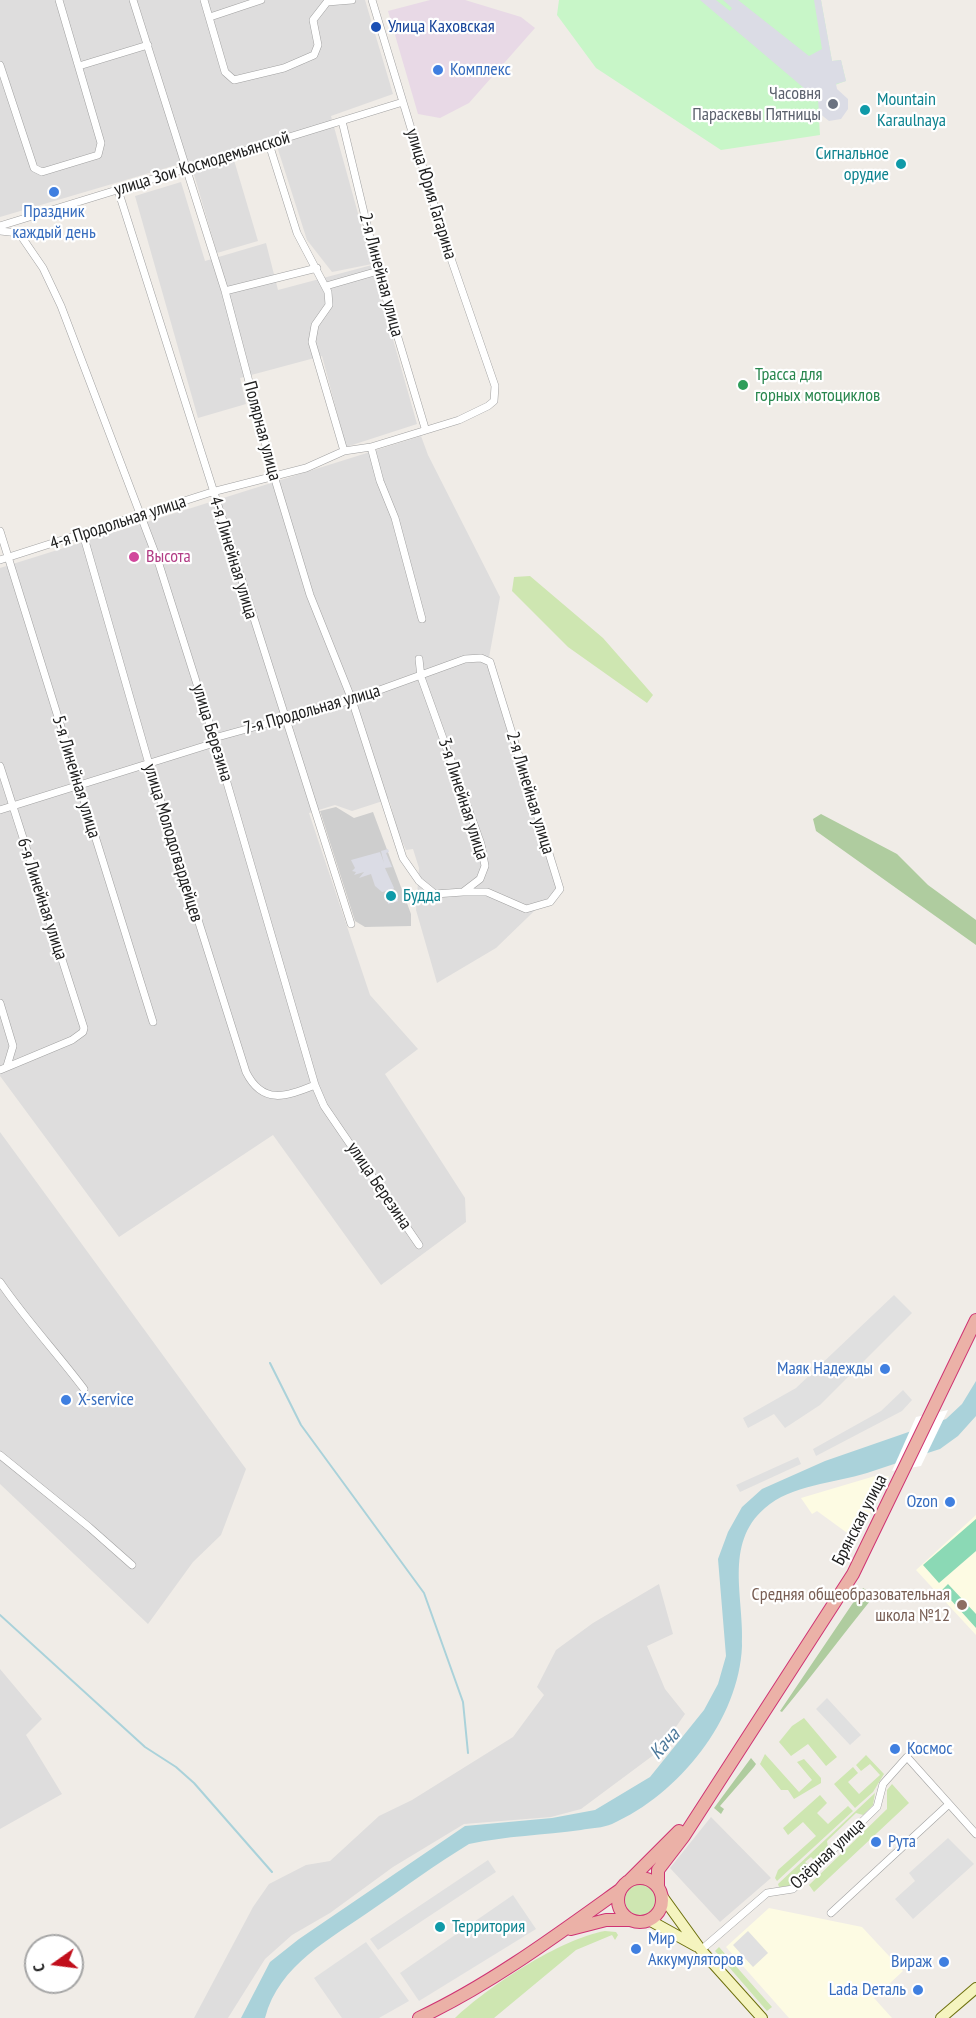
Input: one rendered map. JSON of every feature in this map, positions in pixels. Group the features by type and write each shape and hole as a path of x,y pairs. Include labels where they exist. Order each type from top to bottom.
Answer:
{"highway":[{"name":"Брянская улица","path":"562,1932 606,1920 649,1920 660,1910 658,1870 684,1836 695,1815 853,1574 976,1320"},
{"name":"Брянская улица","path":"419,2018 460,1997 562,1932 625,1885 695,1815"},
{"path":"631,1920 621,1910 619,1903 625,1885 644,1879 660,1891"}],"main road":[{"path":"660,1891 701,1950 762,2018"},
{"path":"649,1920 701,1950"},
{"path":"941,2018 976,1988"}],"street":[{"path":"0,65 34,168 42,172 98,155 101,150 59,0"},
{"name":"Полярная улица","path":"133,0 225,291 274,476 310,595 352,700 403,858 419,881 435,894 463,892"},
{"path":"204,0 225,72 229,77 240,80 284,68 314,55 318,45 312,20 324,1 352,0"},
{"path":"210,17 261,0"},
{"name":"улица Юрия Гагарина","path":"372,0 447,247 495,386"},
{"path":"79,66 148,45"},
{"name":"улица Зои Космодемьянской","path":"0,226 403,102"},
{"name":"2-я Линейная улица","path":"342,121 378,271 425,428"},
{"path":"269,144 297,233 326,286 329,305 315,325 312,342 344,451"},
{"name":"4-я Линейная улица","path":"118,190 284,721 351,924"},
{"name":"улица Березина","path":"0,231 19,233 43,268 61,306 141,516 214,738 315,1085 324,1106 419,1245"},
{"path":"225,291 317,268"},
{"path":"326,286 378,271"},
{"name":"4-я Продольная улица","path":"0,560 212,492 306,468 344,451 371,447 425,428 459,420 494,401 495,386"},
{"path":"371,447 380,481 395,518 422,619"},
{"name":"5-я Линейная улица","path":"0,531 153,1022"},
{"name":"улица Молодогвардейцев","path":"83,534 149,764 246,1072 251,1083 272,1095 286,1095 315,1085"},
{"name":"2-я Линейная улица","path":"421,676 471,657 481,657 490,662 560,890 550,902 526,909 487,892 463,892"},
{"name":"3-я Линейная улица","path":"419,659 421,676 485,860 480,879 463,892"},
{"name":"7-я Продольная улица","path":"0,810 211,744 214,738 284,721 421,676"},
{"name":"6-я Линейная улица","path":"0,766 83,1022 83,1032 72,1040 7,1066"},
{"path":"0,1003 13,1046 7,1066 0,1070"},
{"path":"0,1282 30,1326 59,1356 84,1389"},
{"path":"0,1455 132,1565"},
{"name":"Озёрная улица","path":"701,1950 767,1893 793,1889 878,1808 883,1784 907,1757 949,1804"},
{"path":"831,1913 949,1804 976,1834"}],"shaded area":[{"path":"0,0 365,0 393,94 331,116 372,264 332,272 307,240 274,137 231,150 258,241 217,253 190,161 0,217"},
{"path":"430,0 465,0 521,17 535,28 469,103 440,118 418,114 388,11"},
{"path":"700,0 716,0 730,11 732,8 723,0 738,0 809,56 822,49 814,0 821,0 832,61 841,60 846,81 836,84 837,89 848,99 848,109 841,119 829,121 819,113 818,100"},
{"path":"181,182 205,261 266,243 278,290 372,265 417,424 346,447 322,356 240,378 246,404 198,418 135,196"},
{"path":"421,436 428,455 500,597 488,663 557,889 496,948 437,983 416,910 419,868 413,849 406,850 398,832 389,799 352,811 335,805 309,813 370,995 418,1049 385,1074 465,1198 466,1222 381,1285 273,1135 119,1237 0,1076 0,568"},
{"path":"336,807 354,818 373,812 411,914 411,926 365,927 355,921 320,811"},
{"path":"388,849 389,852 386,853 392,867 385,868 394,888 391,891 395,890 398,901 388,904 386,891 382,892 375,886 371,874 359,878 364,872 354,875 356,872 352,871 355,868 351,860 380,852 384,863 381,851"},
{"path":"0,1132 246,1469 221,1535 193,1562 148,1624 0,1484"},
{"path":"894,1295 912,1313 820,1405 785,1428 774,1414 748,1428 743,1418 796,1388"},
{"path":"903,1390 912,1400 902,1411 816,1456 813,1449 881,1411"},
{"path":"798,1457 801,1464 740,1492 736,1485"},
{"path":"875,1476 889,1476 862,1529 850,1535 817,1511 812,1514 801,1498"},
{"name":"Средняя общеобразовательная школа №12","path":"976,1515 976,1635 916,1570"},
{"path":"659,1584 673,1634 647,1646 665,1689 685,1714 659,1751 581,1809 551,1817 464,1824 393,1867 330,1913 292,1935 265,1959 228,2018 194,2018 253,1907 269,1884 306,1865 330,1861 379,1816 412,1800 513,1737 544,1695 537,1687 556,1650 593,1623"},
{"path":"0,1669 42,1719 26,1735 62,1794 0,1829"},
{"path":"827,1698 861,1735 850,1745 816,1709"},
{"path":"711,1817 771,1878 720,1922 670,1868"},
{"path":"948,1838 974,1864 913,1919 895,1899 915,1881 909,1873"},
{"path":"488,1860 496,1872 378,1950 370,1939"},
{"path":"513,1895 536,1929 419,2001 400,1973"},
{"path":"769,1908 862,1927 903,1971 874,1998 892,2018 789,2018 726,1947"},
{"path":"748,1931 768,1953 753,1967 733,1945"},
{"path":"366,1942 409,2001 379,2018 342,2018 314,1978"}],"green space":[{"path":"559,0 821,0 832,61 841,60 846,81 828,90 820,101 820,135 721,150 596,68 557,15"},
{"path":"530,576 603,638 653,695 647,703 568,647 512,591 514,577"},
{"path":"821,814 897,854 928,885 976,920 976,945 816,831 813,819"},
{"path":"976,1519 976,1551 939,1583 923,1565"},
{"path":"948,1584 976,1614 976,1628 942,1590"},
{"path":"863,1588 868,1591 864,1597 870,1601 782,1712 780,1711"},
{"path":"804,1718 837,1757 826,1766 808,1744 791,1756 779,1742 792,1726"},
{"path":"765,1754 799,1792 812,1780 797,1762 804,1759 821,1778 821,1783 794,1799 788,1790 781,1790 760,1764"},
{"path":"866,1755 884,1774 873,1792 855,1808 834,1784 853,1767 858,1773 848,1782 859,1794 880,1775 870,1764 861,1771 856,1765"},
{"path":"751,1758 756,1764 720,1806 724,1809 721,1814 714,1808"},
{"path":"892,1784 909,1803 814,1892 809,1885 887,1809 887,1790"},
{"path":"875,1793 873,1805 863,1815 856,1813 827,1841 828,1848 815,1861 811,1857 805,1862 809,1866 789,1886 779,1887 778,1884"},
{"path":"820,1795 827,1803 817,1813 828,1824 848,1806 853,1811 777,1881 775,1878 778,1870 816,1836 803,1822 788,1835 783,1828"},
{"path":"641,1884 652,1889 657,1900 652,1911 641,1916 630,1911 625,1900 630,1889"},
{"path":"605,1931 616,1932 618,1935 615,1940 612,1935 576,1950 494,2018 455,2018 486,1992 526,1966 567,1943"},
{"path":"719,1947 772,2007 767,2011 715,1951"}],"water":[{"name":"Кача","path":"976,1381 976,1416 958,1436 940,1449 867,1473 787,1494 765,1508 752,1522 744,1538 740,1555 742,1646 738,1674 730,1701 701,1751 682,1774 660,1794 637,1811 605,1826 469,1844 308,1955 282,1982 265,2018 241,2018 270,1962 299,1939 465,1826 552,1818 595,1810 650,1777 704,1710 718,1684 726,1656 718,1559 728,1532 742,1507 762,1489 825,1461 946,1419 962,1404"}],"pier":[{"path":"948,1410 921,1466 892,1471 916,1417"}],"waterway":[{"path":"270,1363 301,1425 424,1593 463,1702 468,1753"},
{"path":"0,1615 145,1747 176,1767 194,1783 272,1872"}],"place":[{"name":"Улица Каховская","path":"376,27"},
{"name":"Комплекс","path":"438,70"},
{"name":"Часовня Параскевы Пятницы","path":"833,104"},
{"name":"Mountain Karaulnaya","path":"865,110"},
{"name":"Сигнальное орудие","path":"901,164"},
{"name":"Праздник каждый день","path":"54,192"},
{"name":"Трасса для горных мотоциклов","path":"743,385"},
{"name":"Высота","path":"134,557"},
{"name":"Будда","path":"391,896"},
{"name":"Маяк Надежды","path":"885,1369"},
{"name":"X-service","path":"66,1400"},
{"name":"Ozon","path":"950,1502"},
{"name":"Средняя общеобразовательная школа №12","path":"962,1605"},
{"name":"Космос","path":"895,1749"},
{"name":"Рута","path":"876,1842"},
{"name":"Территория","path":"440,1927"},
{"name":"Мир Аккумуляторов","path":"636,1949"},
{"name":"Вираж","path":"944,1962"},
{"name":"Lada Dеталь","path":"918,1990"}]}
